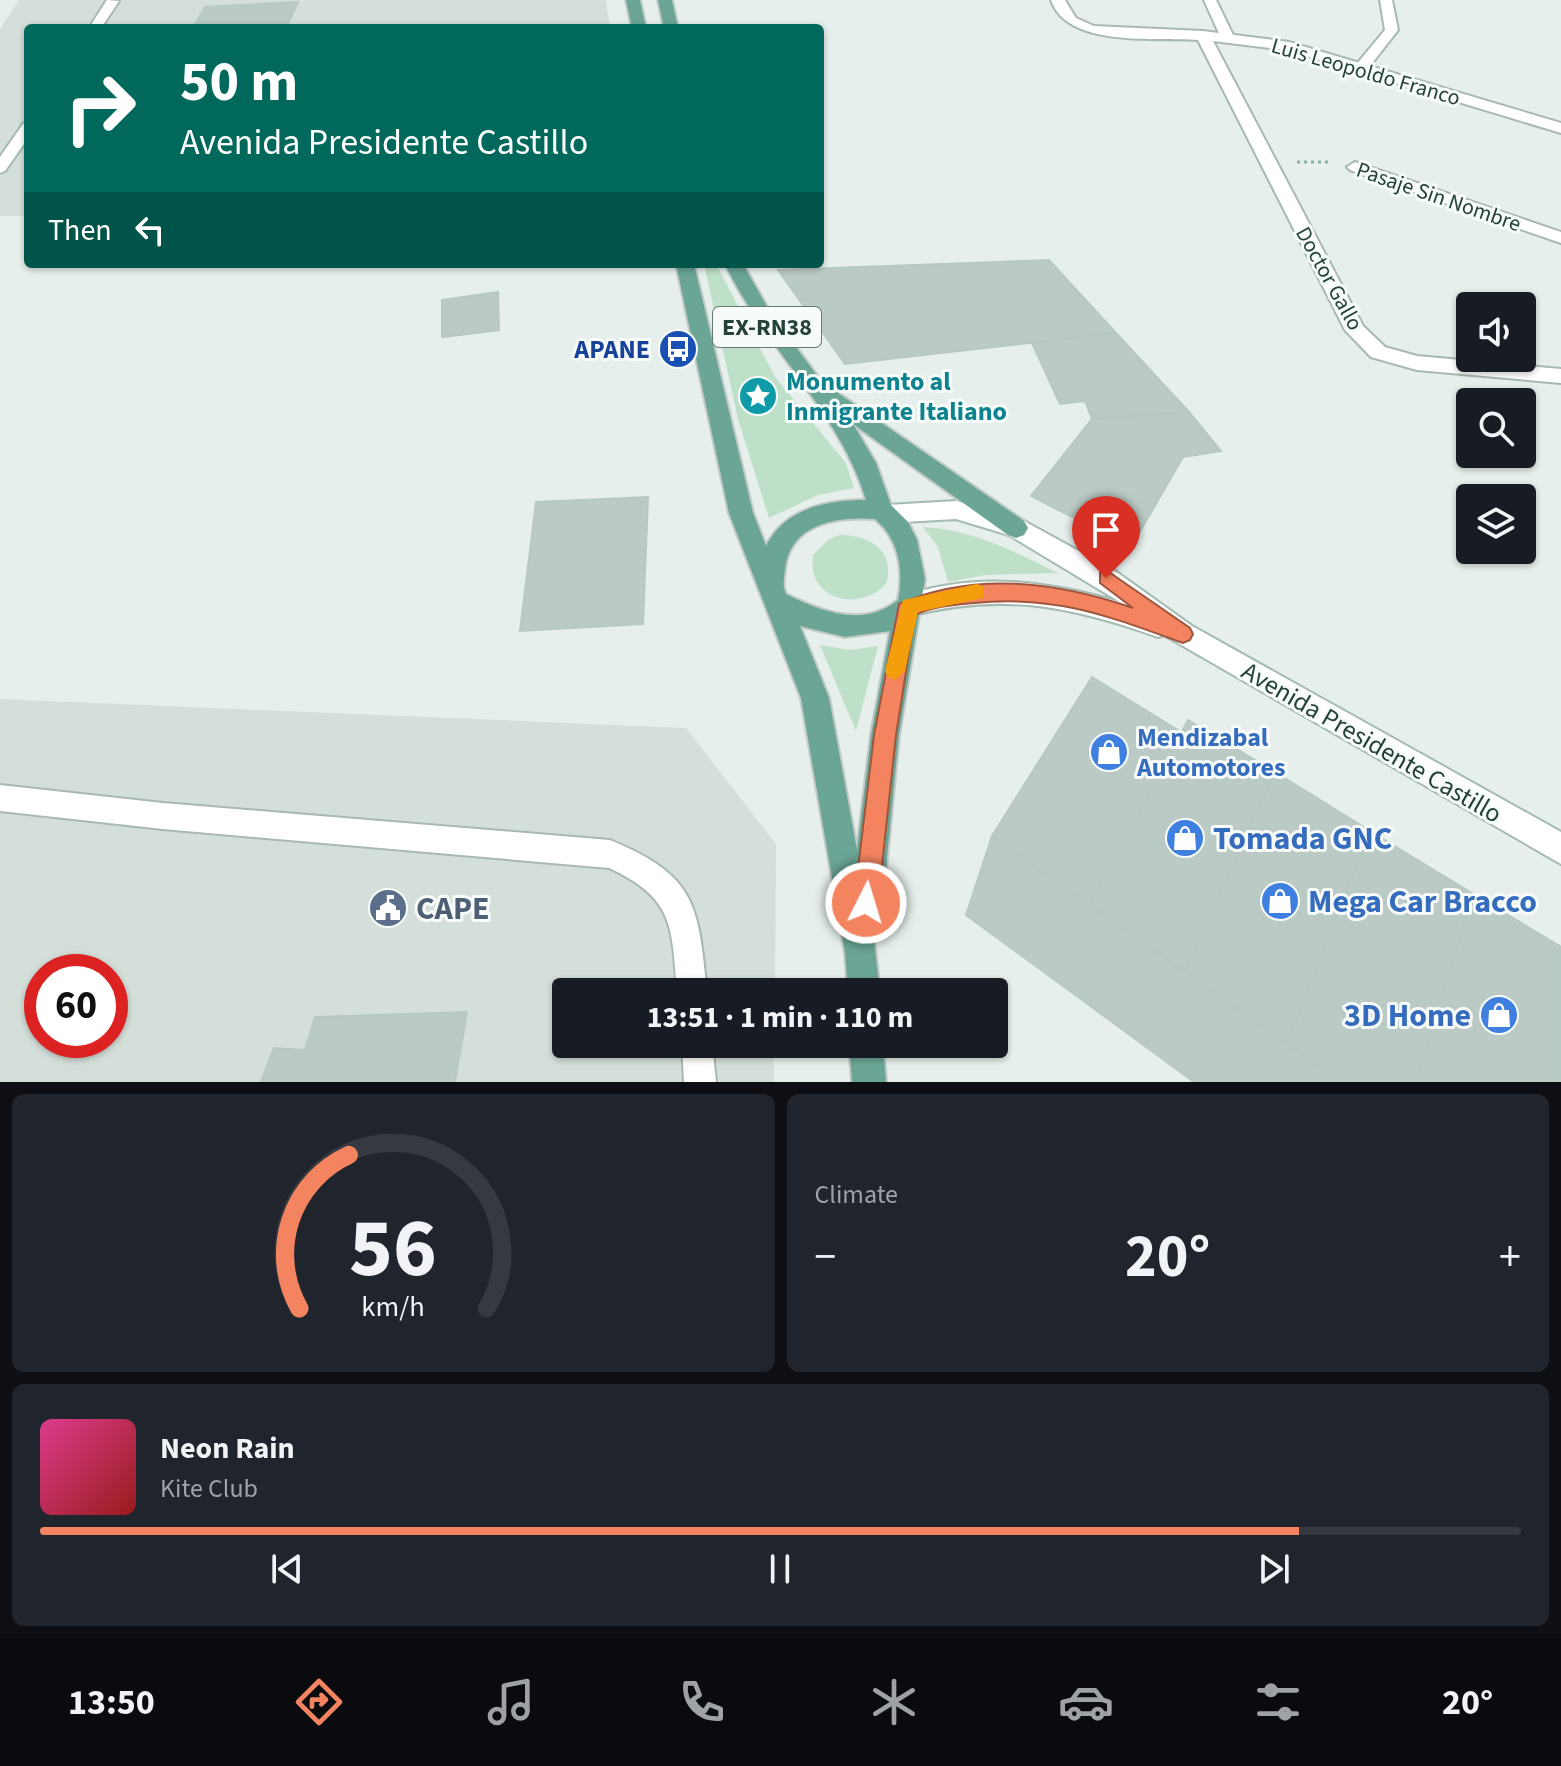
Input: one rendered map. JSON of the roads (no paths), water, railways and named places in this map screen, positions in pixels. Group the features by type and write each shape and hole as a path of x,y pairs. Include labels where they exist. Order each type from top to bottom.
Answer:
{"main road":[{"path":"633,0 638,24"},
{"path":"665,0 670,24"},
{"name":"EX-RN38","path":"686,268 741,513 775,592"},
{"name":"EX-RN38","path":"736,268 762,320 811,384 866,466 884,512"},
{"path":"811,384 1016,528"},
{"path":"861,953 885,735 914,588 910,551 884,512 846,509 817,516 792,529 779,542 775,592 815,698 863,978"},
{"path":"775,592 806,619 825,624 884,621 908,608"},
{"path":"867,1058 869,1082"}],"street":[{"name":"Luis Leopoldo Franco","path":"1058,0 1062,13 1073,24 1094,30 1203,35 1289,46 1561,128"},
{"name":"Doctor Gallo","path":"1203,35 1355,330 1378,352 1417,363 1561,376"},
{"name":"Avenida Presidente Castillo","path":"884,512 956,510 1016,528 1106,578 1183,634 1560,846"},
{"name":"Avenida Presidente Castillo","path":"908,608 971,592 1019,590 1085,600 1183,634"}],"lane":[{"path":"1210,0 1227,37"},
{"path":"1361,68 1392,30 1386,0"},
{"path":"98,24 113,1"},
{"path":"0,168 24,133"},
{"name":"Pasaje Sin Nombre","path":"1355,167 1561,238"},
{"path":"0,798 163,816 610,854 648,870 676,895 687,941 691,978"},
{"path":"698,1058 700,1082"}],"place":[{"name":"APANE","path":"678,349"},
{"name":"Monumento al Inmigrante Italiano","path":"758,396"},
{"name":"Mendizabal Automotores","path":"1109,752"},
{"name":"Tomada GNC","path":"1185,838"},
{"name":"Mega Car Bracco","path":"1280,901"},
{"name":"CAPE","path":"388,908"},
{"name":"3D Home","path":"1499,1015"}]}
